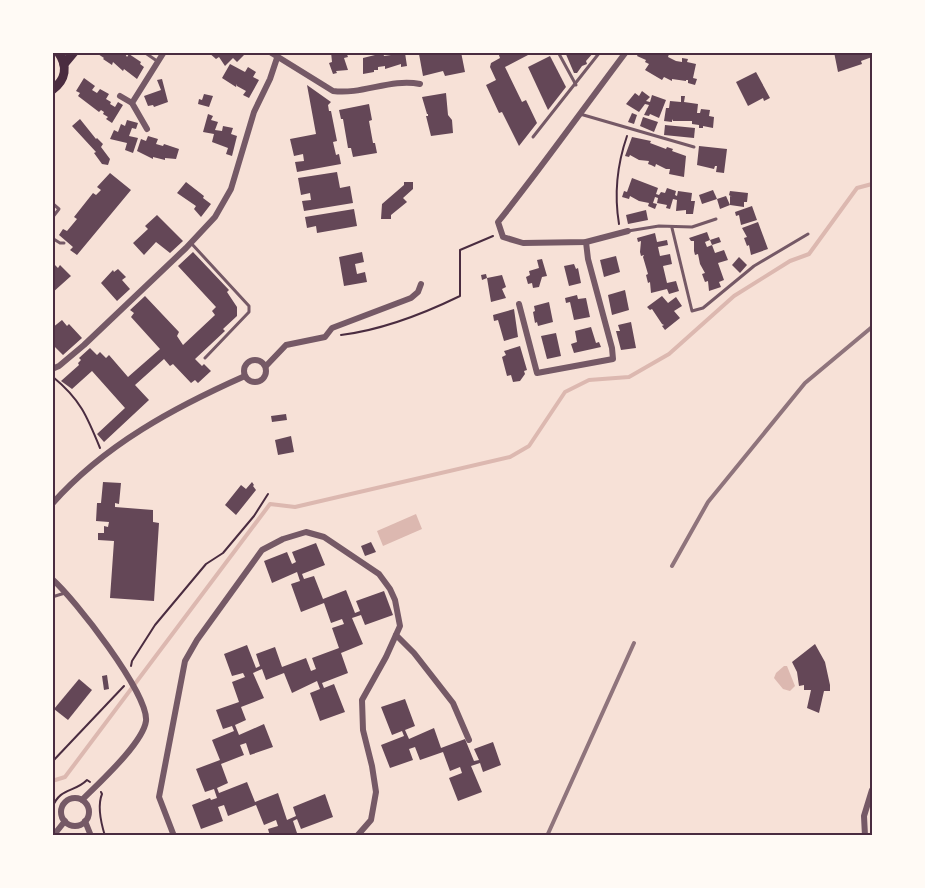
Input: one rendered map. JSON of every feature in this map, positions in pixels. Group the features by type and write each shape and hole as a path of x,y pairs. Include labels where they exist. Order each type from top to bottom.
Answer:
{"main road":[{"path":"58,52 64,64"},
{"path":"52,90 62,79 64,64 74,52"}],"street":[{"path":"132,103 164,52"},
{"path":"270,52 333,91 345,93 408,81 420,84"},
{"path":"626,52 562,136 527,188 498,222 503,237 523,243 586,242 628,231"},
{"path":"52,369 84,345 191,243 215,217 231,189 254,112 277,58"},
{"path":"120,96 132,103 147,129"},
{"path":"519,304 537,373 613,359 588,259 586,242"},
{"path":"266,366 258,360 251,360 244,369 245,376 252,382 259,382 265,377 266,366 286,345 325,337 332,328 411,298 418,292 421,284"},
{"path":"52,504 123,441 219,387 245,376"},
{"path":"174,836 159,797 185,661 204,630 262,550 283,539 306,532 324,537 379,574 395,600 400,626 362,700 363,730 376,792 371,820 357,836"},
{"path":"52,579 66,593 129,676 139,697 146,722 119,763 82,800"},
{"path":"396,635 414,653 453,703 469,740"},
{"path":"865,836 864,816 873,790"},
{"path":"85,821 73,825 65,821 62,809 66,801 74,798 82,800 89,810 85,821 91,836"},
{"path":"53,836 65,821"}],"lane":[{"path":"144,52 157,61"},
{"path":"558,52 576,85"},
{"path":"533,137 600,52"},
{"path":"580,114 694,147"},
{"path":"52,203 59,209 52,218"},
{"path":"628,231 659,226 692,227 716,219"},
{"path":"672,228 693,311 703,308 754,266 808,234"},
{"path":"52,238 64,243"},
{"path":"191,243 249,306 249,312 205,358"},
{"path":"52,597 66,593"}],"path":[{"path":"620,233 615,203 618,169 629,130"},
{"path":"52,377 75,398 89,420 103,457"},
{"path":"52,762 124,687 132,661 155,625 206,564 223,553 254,516 268,494"}],"shaded area":[{"path":"416,514 422,529 383,546 377,531"},
{"path":"784,666 787,666 795,686 790,691 783,689 774,678"}],"building":[{"path":"99,52 124,52 127,57 129,54 141,62 140,64 144,67 137,79 113,62 112,65 103,59 98,54"},
{"path":"208,52 243,52 244,55 237,62 233,58 225,66 219,57 216,59"},
{"path":"331,52 346,52 348,57 344,58 348,70 336,71 337,73 333,74 329,63 332,62"},
{"path":"391,52 405,53 407,66 401,67 401,64 385,69 385,66 378,67 378,70 374,72 363,74 363,58 383,53 384,56 391,55"},
{"path":"461,52 465,72 445,76 443,71 423,76 419,54"},
{"path":"498,52 527,52 528,55 505,67 522,102 526,100 537,123 519,146 502,112 499,113 486,85 496,80 490,67 491,63 500,58"},
{"path":"565,52 594,52 586,61 587,64 574,73"},
{"path":"639,52 667,52 668,57 676,61 682,62 682,58 688,59 687,62 696,64 693,78 697,79 695,85 688,83 688,80 672,79 672,81 664,77 662,80 645,70 649,64 637,56"},
{"path":"834,52 872,52 872,57 861,61 862,64 838,72"},
{"path":"550,56 566,87 548,110 528,67"},
{"path":"230,64 245,72 248,67 256,72 253,77 259,80 249,98 243,95 246,91 237,84 236,87 222,78"},
{"path":"756,72 770,98 764,101 763,98 748,106 736,82"},
{"path":"84,78 95,86 92,90 97,93 100,89 109,94 106,99 111,102 110,104 115,107 118,102 123,105 112,123 106,119 108,117 103,114 104,112 101,110 99,112 78,96 80,93 76,91"},
{"path":"162,79 168,102 154,107 153,105 148,106 144,96 161,90 157,80"},
{"path":"307,85 331,102 328,105 337,141 333,142 341,164 297,172 295,162 304,161 303,154 294,156 290,139 316,134"},
{"path":"642,91 650,97 646,101 650,102 652,95 666,100 659,118 650,114 649,116 644,115 649,105 645,104 639,112 626,104 635,93 639,96"},
{"path":"446,93 448,115 452,120 453,133 431,136 426,116 428,114 422,97"},
{"path":"204,94 213,96 209,107 198,104"},
{"path":"681,96 685,96 684,102 698,104 697,113 700,113 701,109 710,110 709,116 714,117 713,128 703,126 699,128 699,125 692,124 692,121 673,121 672,119 672,122 664,121 666,108 669,108 670,101 681,102"},
{"path":"369,104 372,120 369,121 377,153 353,157 351,148 348,148 343,119 341,119 339,110"},
{"path":"632,113 637,115 634,124 628,122"},
{"path":"208,114 213,116 211,120 218,122 215,130 222,131 223,126 233,128 231,134 237,136 232,156 226,154 228,148 212,142 214,134 203,132"},
{"path":"643,117 658,122 654,132 640,126"},
{"path":"80,119 103,144 101,147 110,159 108,165 102,164 94,153 96,152 72,126"},
{"path":"127,120 138,123 136,129 132,128 129,136 138,138 133,153 125,150 127,143 110,139 114,130 118,132 121,124 125,126"},
{"path":"665,125 695,128 694,138 664,135"},
{"path":"148,136 158,139 156,144 179,149 176,159 165,158 165,160 153,157 153,159 137,151 141,139 146,141"},
{"path":"632,137 651,141 650,143 673,149 672,151 686,156 684,177 669,174 670,169 656,164 655,167 648,164 649,161 639,160 630,155 625,156"},
{"path":"699,146 727,149 724,173 716,172 717,166 714,169 697,165"},
{"path":"337,172 340,188 350,186 353,203 304,211 302,201 311,200 310,193 301,195 298,178"},
{"path":"110,173 131,190 77,255 70,250 73,247 59,235 63,229 67,231 77,219 74,217 93,193 96,195 101,190 97,187"},
{"path":"632,178 658,188 656,194 659,195 661,192 665,193 667,188 676,191 677,196 678,191 692,193 691,201 695,201 693,214 686,214 686,210 676,211 677,200 673,199 670,209 666,208 667,205 657,203 658,198 655,197 653,203 657,204 655,209 648,206 649,203 630,196 629,199 622,197 624,191 627,192"},
{"path":"186,182 211,204 201,217 194,209 196,206 177,193"},
{"path":"404,182 413,182 413,189 403,198 407,202 391,215 391,219 381,219 382,204 404,185"},
{"path":"713,190 717,199 702,204 699,195"},
{"path":"730,191 748,193 744,207 730,205 730,196 732,197 729,195"},
{"path":"726,196 730,205 720,209 717,199"},
{"path":"752,206 757,220 741,225 739,215 736,216 735,212"},
{"path":"354,209 357,226 317,233 316,226 307,228 305,217"},
{"path":"646,210 648,220 628,224 626,215"},
{"path":"157,215 183,241 170,253 156,242 144,255 133,243 148,229 145,226"},
{"path":"758,222 768,249 751,255 749,245 747,246 744,238 747,237 742,228"},
{"path":"707,232 710,240 705,242 707,247 712,245 715,253 724,250 728,260 718,263 724,280 719,282 721,287 709,291 708,281 705,282 702,274 705,273 698,254 695,255 694,241 689,238"},
{"path":"655,233 657,242 667,240 668,245 658,247 660,256 670,254 672,264 663,266 667,283 676,281 679,291 669,294 667,289 651,293 644,255 641,256 640,252 641,241 638,242 637,238"},
{"path":"719,237 721,242 712,245 710,240"},
{"path":"193,252 229,290 227,292 237,307 237,316 223,329 225,331 195,359 211,371 198,383 195,380 191,383 173,364 170,366 164,359 135,385 149,400 104,442 97,434 125,408 92,371 72,389 61,381 79,365 81,360 79,358 90,348 97,355 100,352 106,358 109,355 128,377 160,349 131,317 134,313 130,310 145,296 179,332 177,336 183,345 215,315 212,311 216,307 178,266"},
{"path":"362,252 364,262 355,264 357,274 365,272 367,282 344,286 339,257"},
{"path":"616,256 620,272 604,277 600,260"},
{"path":"739,257 747,265 740,273 732,265"},
{"path":"542,259 547,276 542,277 539,287 533,288 532,283 528,284 526,277 530,275 529,271 539,268 537,260"},
{"path":"52,262 58,268 60,265 71,276 52,293"},
{"path":"574,264 576,269 578,268 581,283 569,286 564,266"},
{"path":"118,269 126,277 122,280 130,289 117,301 101,283 113,270 114,272"},
{"path":"486,274 487,278 482,280 481,275"},
{"path":"502,275 506,287 502,289 506,298 491,302 487,278"},
{"path":"625,290 629,310 612,315 608,295"},
{"path":"577,295 578,299 586,298 590,317 574,320 570,302 566,303 565,298"},
{"path":"662,296 668,303 676,297 682,306 674,311 680,318 665,330 652,309 647,307"},
{"path":"549,302 553,322 538,326 537,322 535,323 534,306"},
{"path":"514,309 518,337 504,341 498,320 494,321 493,315"},
{"path":"62,320 82,338 63,355 52,344 52,328"},
{"path":"631,322 636,348 621,350 616,331 620,331 618,325"},
{"path":"591,327 596,343 599,342 601,347 574,353 571,344 577,342 575,331"},
{"path":"556,333 561,356 547,359 541,336"},
{"path":"520,346 527,370 524,371 525,374 520,381 513,382 511,375 507,376 502,357 506,355 504,351"},
{"path":"286,414 287,420 272,422 271,416"},
{"path":"291,436 294,452 278,455 275,440"},
{"path":"103,482 121,483 119,504 115,503 115,507 153,510 153,522 159,523 154,601 110,598 114,541 98,540 98,533 104,533 104,526 108,527 109,522 96,521 97,503 101,503"},
{"path":"252,482 256,490 236,515 225,505 241,485 246,489"},
{"path":"371,542 376,552 365,556 361,546"},
{"path":"316,543 325,565 302,574 304,579 314,576 323,599 346,590 355,613 360,611 356,601 384,591 393,615 365,625 361,615 352,618 363,644 341,653 348,673 322,683 324,688 334,684 345,712 320,721 310,693 320,689 317,681 292,693 284,673 266,680 262,669 253,673 264,698 241,707 246,720 235,725 239,735 264,724 273,747 250,755 246,743 240,745 244,755 221,764 228,783 217,788 219,793 247,782 255,802 278,793 287,820 296,816 293,807 325,794 333,817 301,829 297,819 293,821 298,836 270,836 268,829 278,826 276,820 264,825 256,805 228,816 224,805 218,807 223,821 201,829 192,805 210,798 211,800 217,798 214,789 205,792 196,769 220,760 212,740 234,731 232,726 223,729 216,710 239,702 232,682 245,677 243,673 232,676 224,654 247,645 256,668 260,666 256,654 275,647 282,667 306,658 311,671 316,669 312,658 339,648 332,628 344,624 342,619 331,623 324,603 301,612 291,584 300,581 297,572 272,583 264,561 287,552 292,564 296,562 292,552"},
{"path":"815,644 825,662 830,685 830,691 824,691 819,713 807,708 811,690 804,690 804,685 799,686 797,672 792,662"},
{"path":"107,675 109,689 104,690 102,676"},
{"path":"79,679 92,690 68,720 54,709"},
{"path":"405,699 415,726 405,730 409,739 434,728 441,748 465,739 474,761 479,760 474,749 493,742 501,765 483,772 480,763 471,766 482,792 458,801 449,778 462,773 460,767 450,771 443,752 420,760 415,747 409,749 413,760 390,768 381,745 404,736 402,731 392,735 381,707"}],"waterway":[{"path":"52,781 65,777 270,504 295,507 510,457 529,446 565,392 589,380 629,377 669,354 734,296 790,261 809,254 857,188 872,184"}],"railway":[{"path":"672,566 708,502 805,383 872,327"},
{"path":"547,836 634,643"}]}
